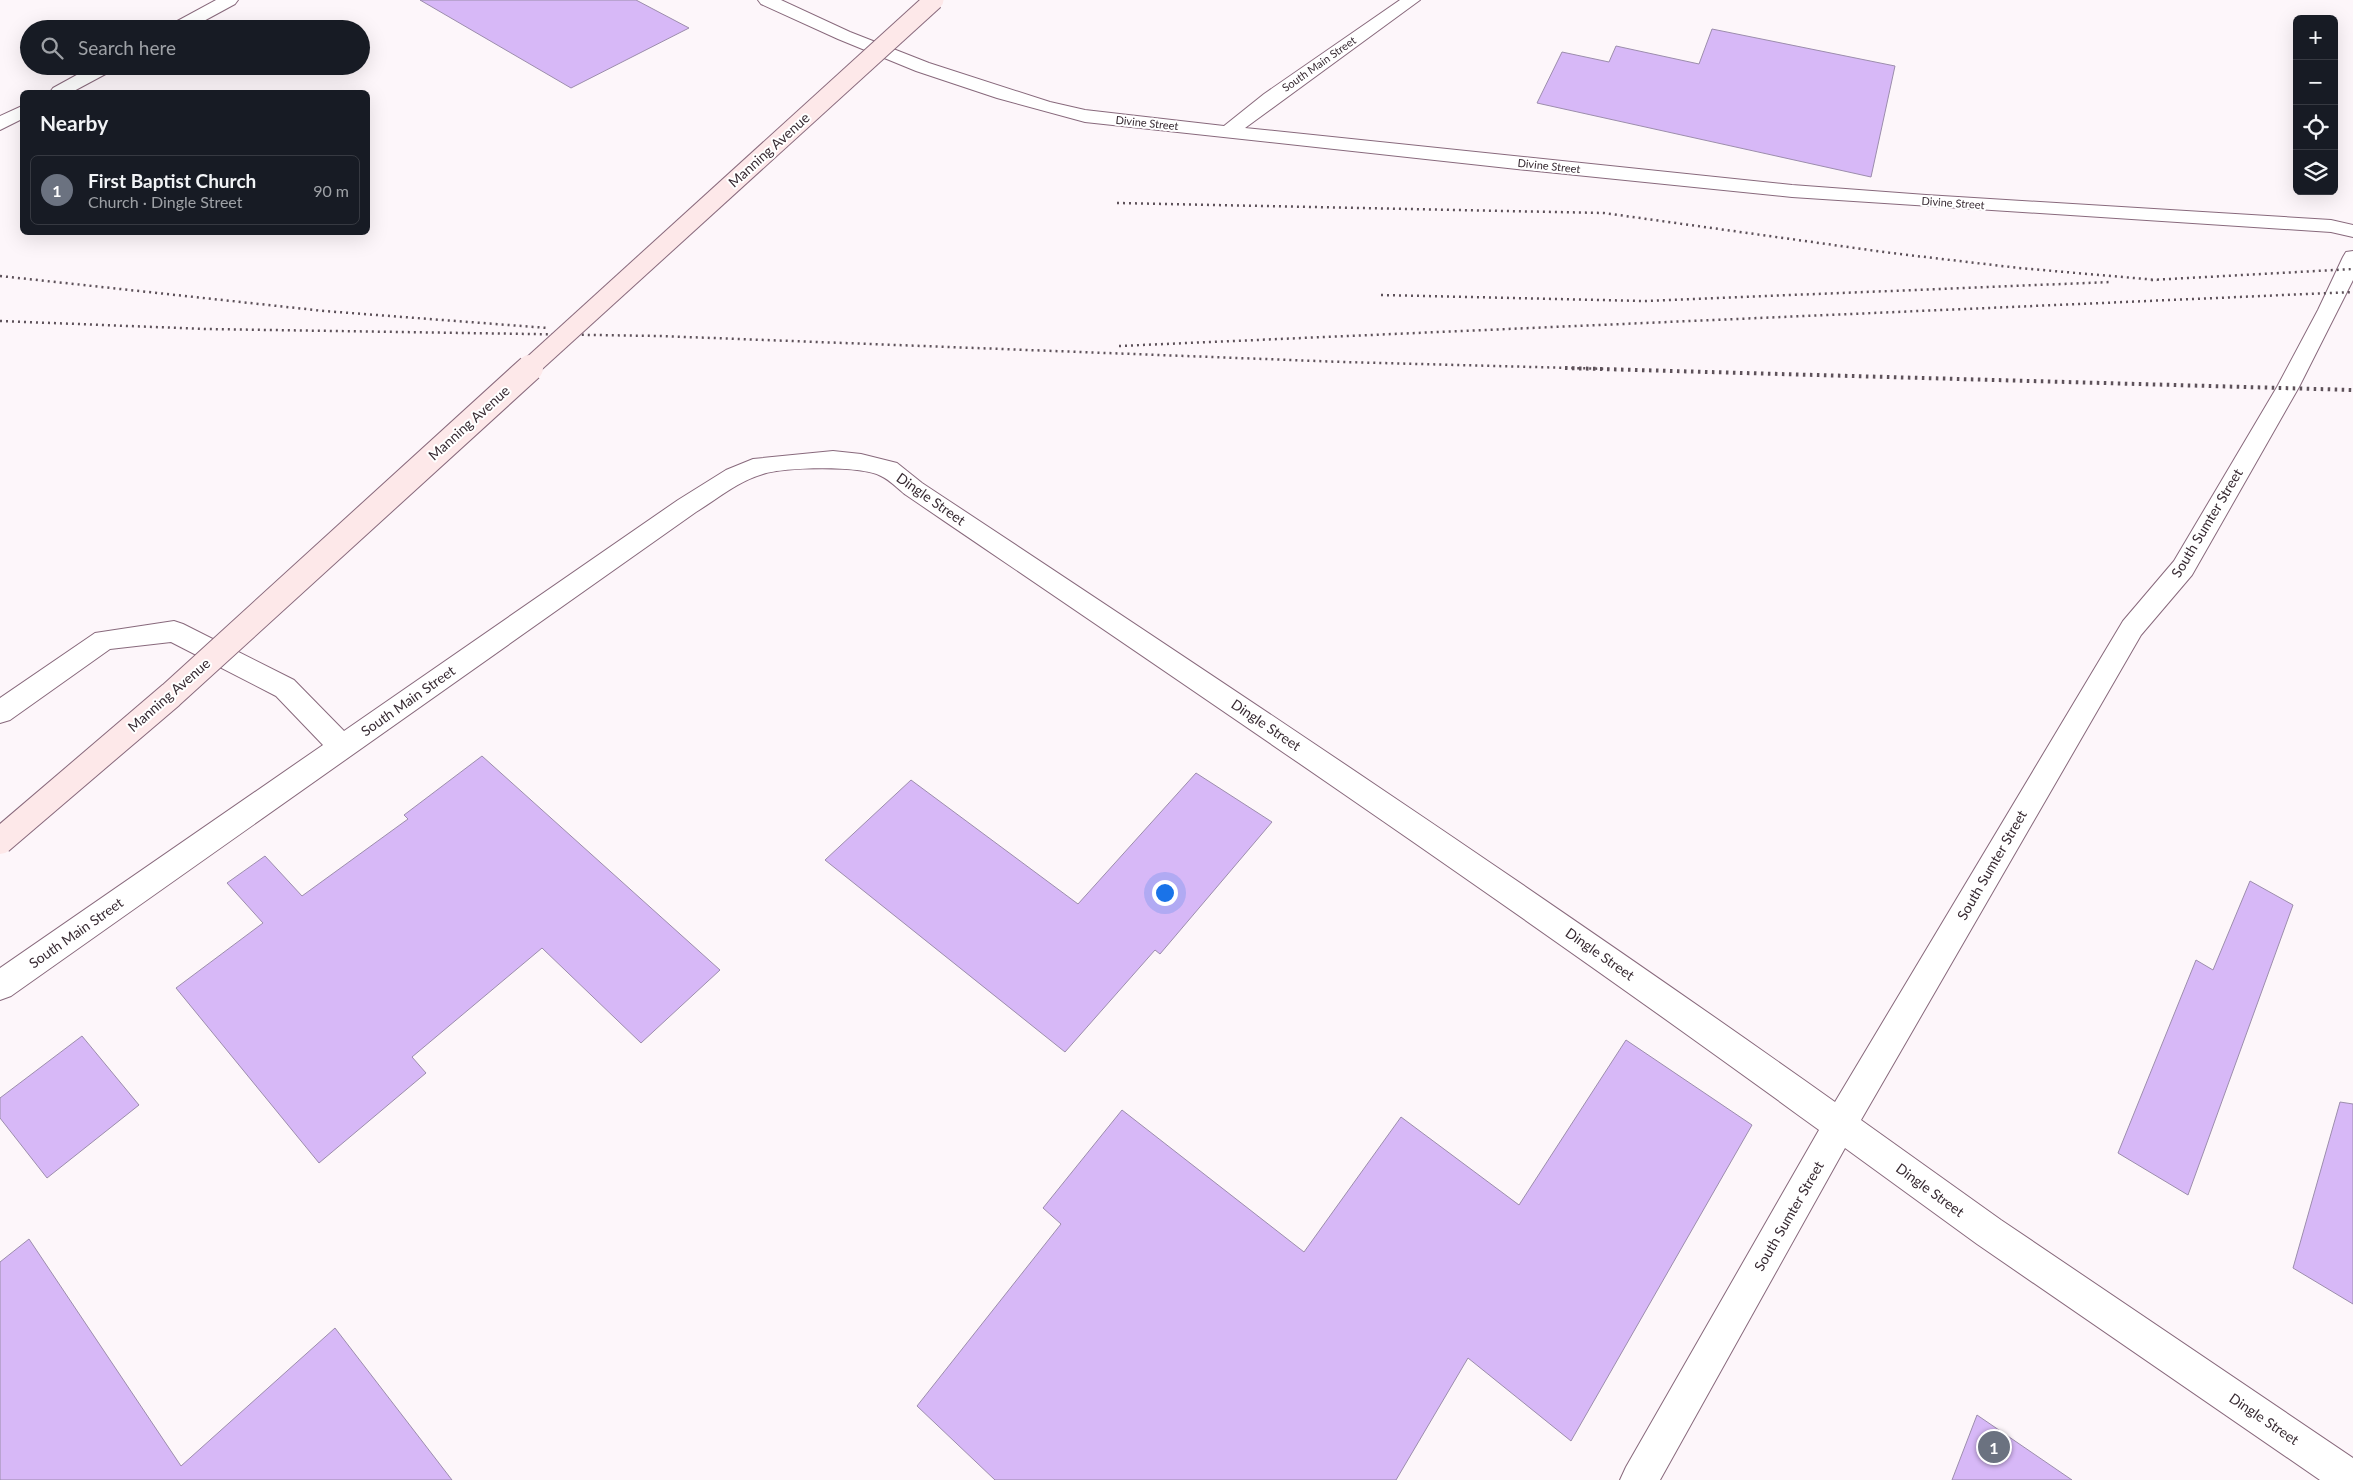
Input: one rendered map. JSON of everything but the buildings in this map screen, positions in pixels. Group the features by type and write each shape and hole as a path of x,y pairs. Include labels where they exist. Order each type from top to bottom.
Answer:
{"main road":[{"name":"Manning Avenue","path":"0,841 171,695 934,0"}],"street":[{"path":"192,20 229,0"},
{"name":"Divine Street","path":"767,0 807,20 923,68 1020,101 1085,116 1791,191 1968,204 2152,213 2331,226 2353,231"},
{"name":"South Main Street","path":"1229,131 1271,98 1411,0"},
{"path":"63,90 90,75"},
{"path":"0,124 20,113"},
{"name":"South Sumter Street","path":"1639,1480 1840,1125 2108,668 2132,628 2183,568 2288,387 2329,310 2353,257"},
{"name":"South Main Street","path":"0,986 687,506 734,476 761,464 833,459"},
{"name":"Dingle Street","path":"833,459 861,462 888,470 1644,984 1989,1232 2353,1480"},
{"path":"0,712 104,640 174,631 284,688 342,747"}],"railway":[{"path":"1117,203 1604,213 1891,253 2019,268 2155,280"},
{"path":"2155,280 2353,269"},
{"path":"0,276 324,311 548,328"},
{"path":"1381,295 1644,301 2111,282"},
{"path":"1119,346 2353,292"},
{"path":"0,321 206,329 660,336 1343,362 1610,369"},
{"path":"1565,368 2353,390"}],"place":[{"name":"First Baptist Church","path":"1994,1447"}]}
